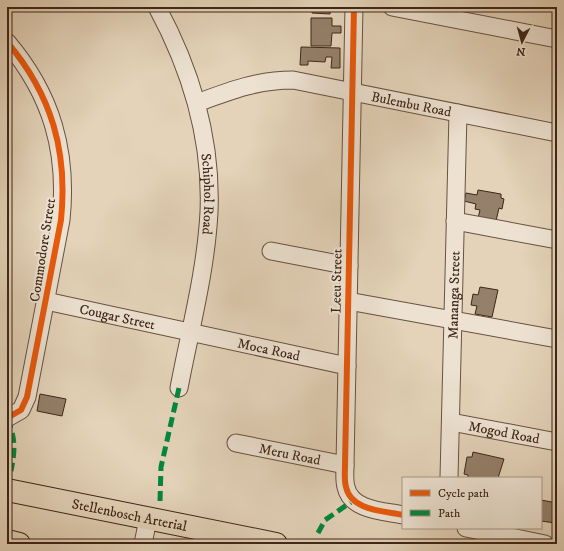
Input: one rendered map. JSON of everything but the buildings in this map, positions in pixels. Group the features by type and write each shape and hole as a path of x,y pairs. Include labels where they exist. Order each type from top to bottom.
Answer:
{"main road":[{"name":"Stellenbosch Arterial","path":"7,490 276,544"},
{"path":"7,542 19,544"}],"street":[{"name":"Schiphol Road","path":"156,7 179,51 196,103 207,160 209,212 205,251 179,388"},
{"name":"Leeu Street","path":"354,7 345,465 346,488 354,500 368,508 402,515"},
{"path":"392,7 557,38"},
{"name":"Commodore Street","path":"7,42 32,75 42,94 55,128 61,157 63,178 61,220 27,397 20,410 7,418"},
{"name":"Bulembu Road","path":"196,103 240,87 272,80 293,80 557,133"},
{"name":"Mananga Street","path":"449,477 458,113"},
{"path":"455,221 557,240"},
{"path":"271,252 349,266"},
{"name":"Cougar Street","path":"46,301 190,332"},
{"path":"348,301 557,339"},
{"name":"Moca Road","path":"190,332 347,366"},
{"name":"Mogod Road","path":"450,422 557,442"},
{"name":"Meru Road","path":"236,443 345,465"},
{"path":"143,544 148,519"},
{"path":"471,529 545,544"}],"marked path":[{"path":"160,501 161,467 179,388"},
{"path":"7,419 12,432 14,445 11,471"},
{"path":"318,533 325,520 354,500"}],"cycle path":[{"path":"354,7 345,482 349,495 354,501 378,511 402,515"},
{"path":"7,42 23,62 35,83 46,104 54,125 62,171 63,195 61,220 27,397 21,410 7,418"}]}
